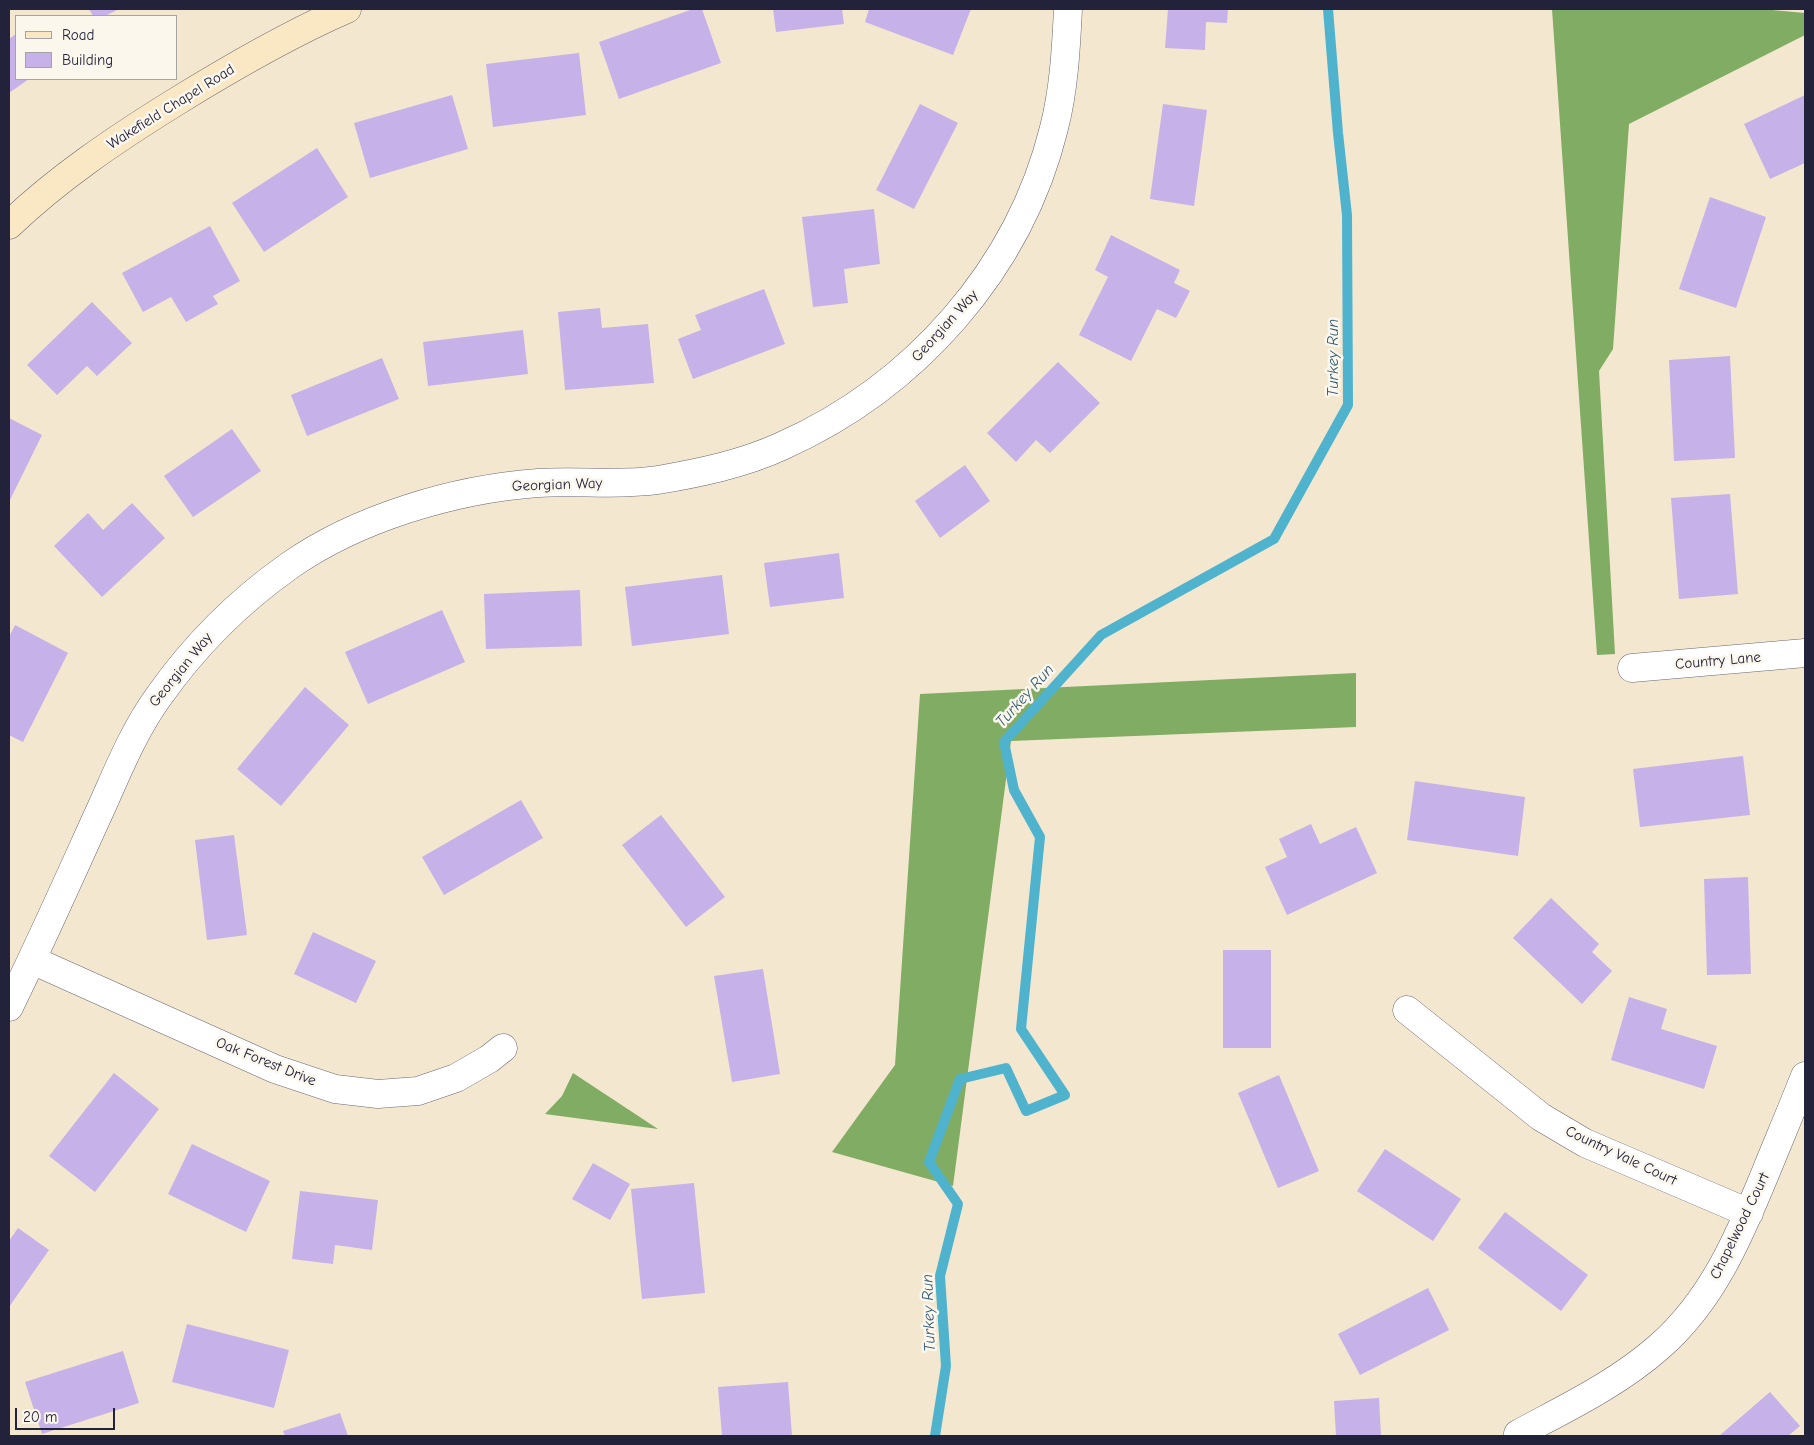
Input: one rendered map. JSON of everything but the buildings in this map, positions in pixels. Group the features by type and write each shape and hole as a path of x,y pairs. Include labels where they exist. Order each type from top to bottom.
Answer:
{"main road":[{"name":"Wakefield Chapel Road","path":"9,225 86,162 128,132 223,73 328,17 347,9"}],"street":[{"name":"Georgian Way","path":"9,1006 32,960 132,739 157,698 195,648 241,603 292,564 345,534 414,506 478,490 540,482 605,483 654,481 713,470 779,448 832,421 877,391 931,346 976,293 1007,246 1034,189 1054,129 1066,62 1068,9"},
{"name":"Country Lane","path":"1632,668 1805,653"},
{"name":"Oak Forest Drive","path":"32,960 275,1069 335,1089 378,1094 418,1091 456,1078 489,1060 503,1048"},
{"name":"Country Vale Court","path":"1407,1010 1541,1117 1585,1143 1749,1213"},
{"name":"Chapelwood Court","path":"1518,1434 1613,1382 1660,1346 1699,1306 1722,1269 1749,1213 1805,1076"}],"green space":[{"path":"1552,9 1761,9 1805,13 1805,35 1629,124 1613,349 1599,371 1615,654 1597,655"},
{"path":"1356,673 1356,727 1011,741 953,1186 832,1152 895,1065 920,694"},
{"path":"573,1073 658,1129 545,1114 562,1096"}],"waterway":[{"name":"Turkey Run","path":"935,1436 946,1366 940,1276 958,1204 929,1162 960,1079 1006,1068 1026,1111 1065,1095 1021,1029 1040,837 1014,790 1004,742 1101,635 1274,539 1348,405 1347,215 1328,9"}]}
